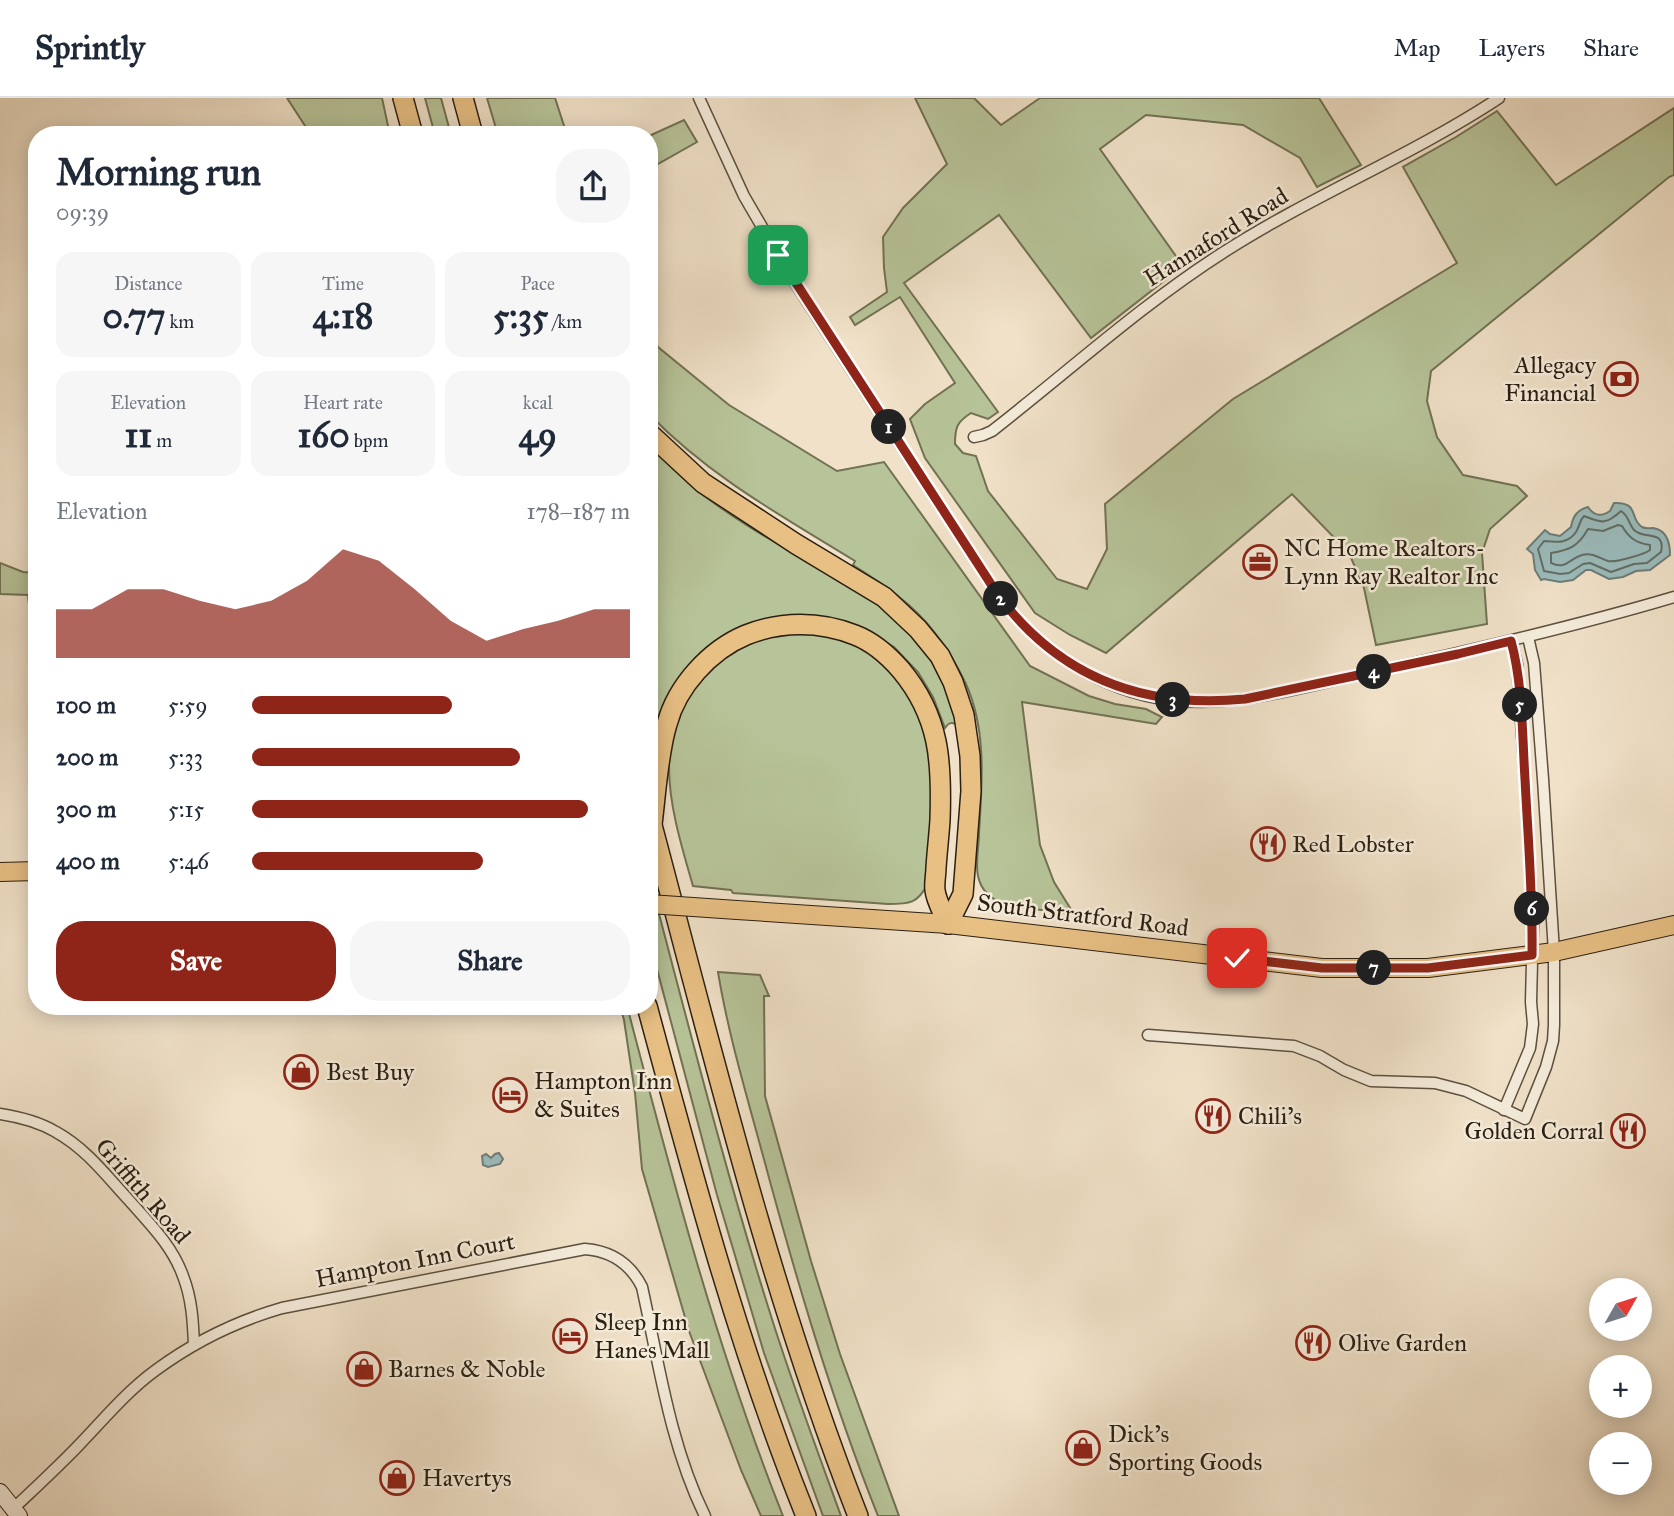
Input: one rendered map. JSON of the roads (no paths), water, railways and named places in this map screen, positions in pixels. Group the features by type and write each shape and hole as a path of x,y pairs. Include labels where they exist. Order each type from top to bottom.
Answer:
{"highway":[{"path":"402,98 402,126"},
{"path":"402,98 410,126"},
{"path":"463,98 471,126"},
{"path":"658,441 703,483 884,597 918,629 940,656 953,682 964,715 970,756 971,791 963,894 948,924"},
{"path":"658,777 667,723 681,693 698,669 729,643 767,628 803,624 822,625 870,643 890,657 913,686 929,716 937,742 940,821 934,891 948,924"},
{"path":"658,845 765,1241 805,1369 858,1516"},
{"path":"650,1015 682,1138 723,1276 757,1382 806,1516"}],"main road":[{"path":"0,872 28,871"},
{"name":"South Stratford Road","path":"658,905 948,924 1322,968 1428,968 1554,952 1674,925"},
{"path":"0,1492 16,1512"}],"street":[{"path":"699,98 744,197 790,275 998,595 1025,627 1055,653 1081,670 1128,690 1172,700 1245,699 1458,654 1674,597"},
{"name":"Hannaford Road","path":"974,437 992,431 1146,306 1223,252 1451,128 1499,98"},
{"path":"1148,1035 1294,1046 1371,1081 1435,1083 1466,1091 1525,1119 1546,1067 1552,1041 1554,952 1534,663 1520,639"},
{"path":"1504,1110 1530,1048 1533,1024 1533,922 1517,664 1520,639"},
{"name":"Griffith Road","path":"0,1114 23,1118 56,1132 86,1152 167,1245 183,1274 190,1297 194,1345"},
{"name":"Hampton Inn Court","path":"16,1512 132,1391 158,1369 194,1345 249,1319 282,1308 585,1249 598,1250 627,1264 642,1287 674,1434 692,1489 705,1516"}],"water":[{"path":"1614,503 1628,505 1642,527 1662,531 1668,542 1670,555 1650,570 1636,571 1623,577 1609,579 1586,570 1573,580 1541,580 1535,570 1533,554 1527,549 1545,530 1560,536 1571,527 1574,517 1581,510 1588,507 1595,514 1604,514 1610,511"},
{"path":"499,1153 503,1159 500,1164 488,1167 483,1165 482,1156 486,1154 491,1158"}],"place":[{"name":"Allegacy Financial","path":"1621,379"},
{"name":"NC Home Realtors- Lynn Ray Realtor Inc","path":"1260,562"},
{"name":"Red Lobster","path":"1268,844"},
{"name":"Best Buy","path":"301,1072"},
{"name":"Hampton Inn & Suites","path":"510,1095"},
{"name":"Chili's","path":"1213,1116"},
{"name":"Golden Corral","path":"1628,1131"},
{"name":"Sleep Inn Hanes Mall","path":"570,1336"},
{"name":"Olive Garden","path":"1313,1343"},
{"name":"Barnes & Noble","path":"364,1369"},
{"name":"Dick's Sporting Goods","path":"1083,1448"},
{"name":"Havertys","path":"397,1478"}]}
